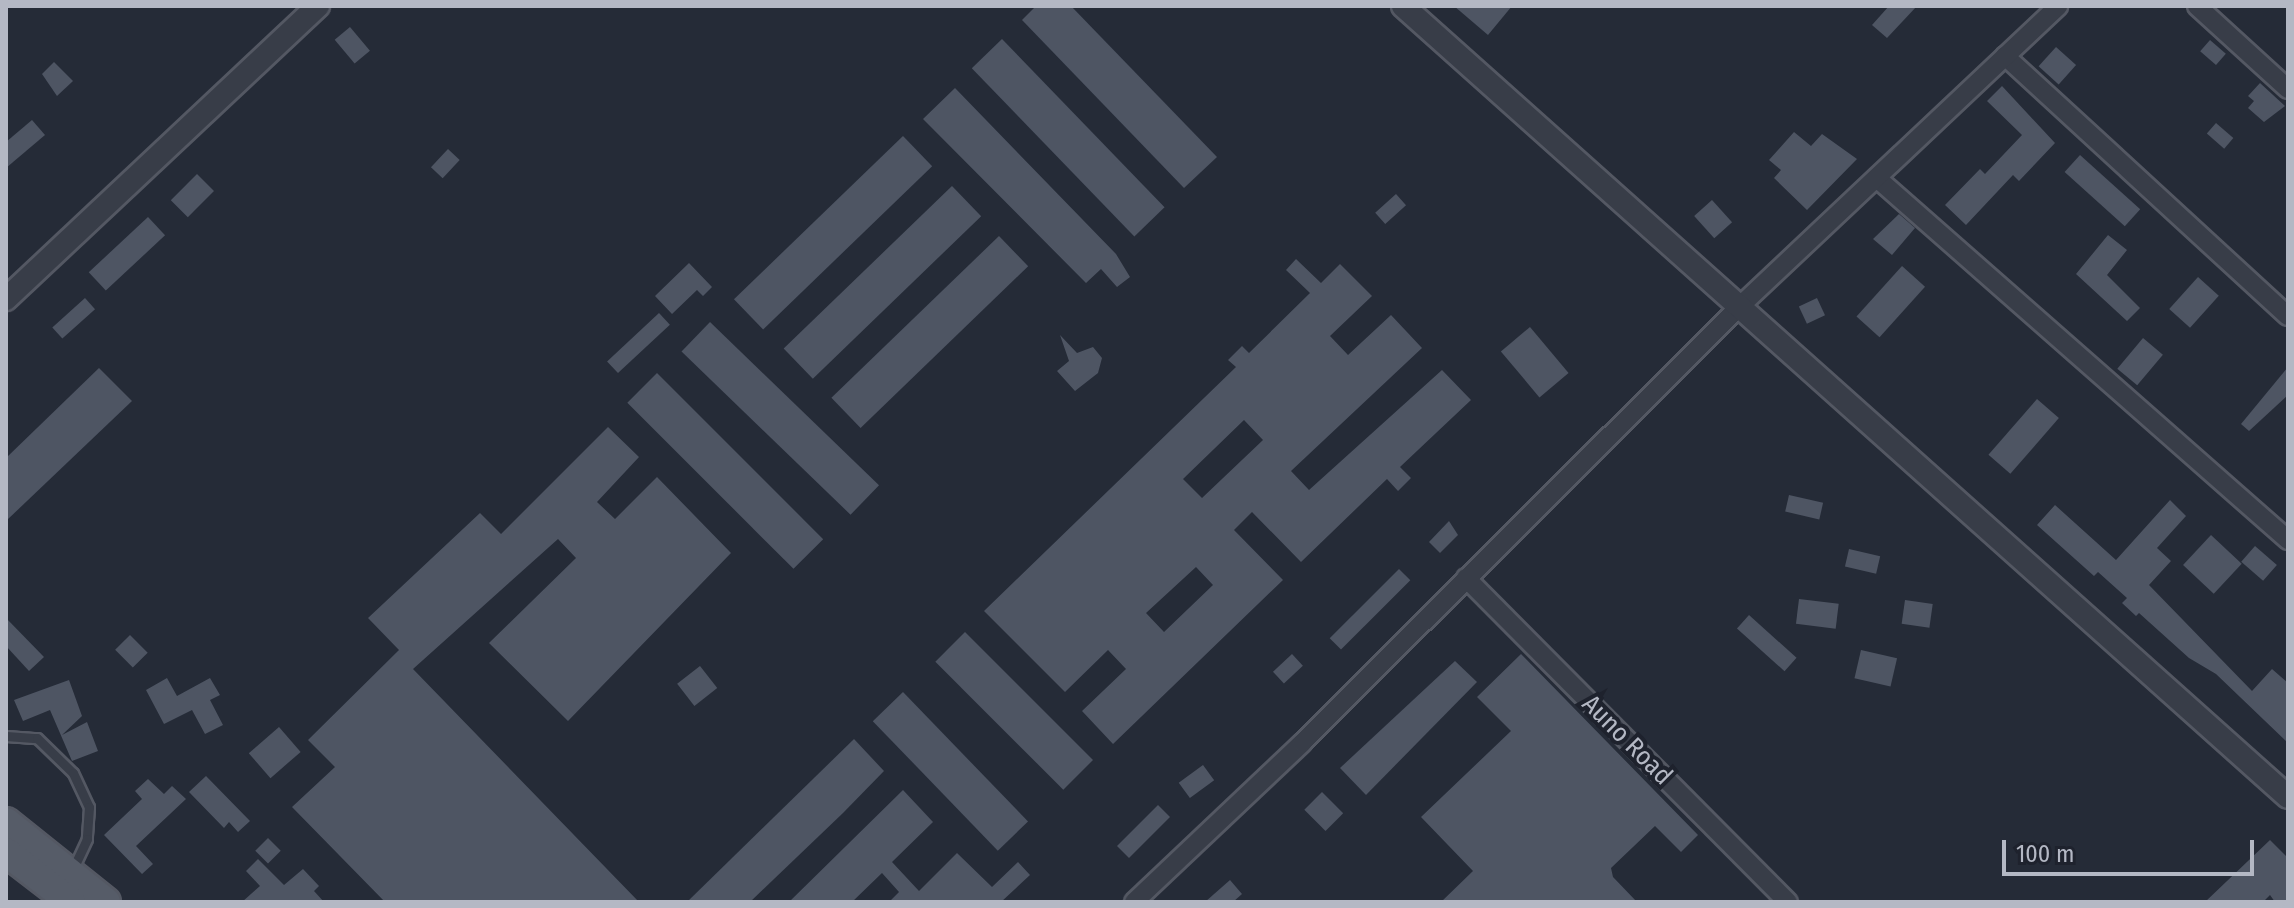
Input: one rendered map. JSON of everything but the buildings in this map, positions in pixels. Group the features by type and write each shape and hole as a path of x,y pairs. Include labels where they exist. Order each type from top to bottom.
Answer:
{"main road":[{"path":"6,822 71,888"},
{"path":"6,852 71,888 106,902"}],"street":[{"path":"6,299 318,6"},
{"path":"1403,6 1604,182 1738,308 2288,797"},
{"path":"1134,902 1738,308 1879,180 2058,6"},
{"path":"2197,6 2288,89"},
{"path":"2005,56 2288,316"},
{"path":"1879,180 2288,540"},
{"name":"Auno Road","path":"1466,578 1788,902"}],"lane":[{"path":"6,736 37,738 73,773 89,807 87,839 71,888"}]}
